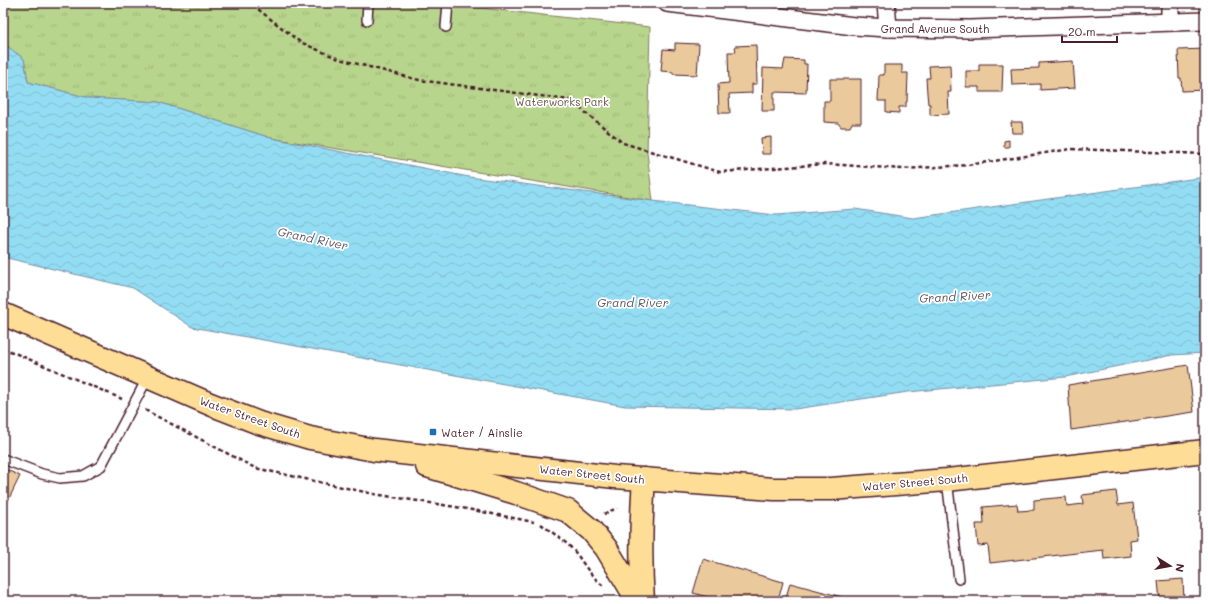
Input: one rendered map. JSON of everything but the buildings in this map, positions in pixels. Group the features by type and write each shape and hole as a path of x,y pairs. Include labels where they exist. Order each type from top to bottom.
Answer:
{"main road":[{"name":"Water Street South","path":"3,314 210,404 259,423 310,438 374,450 607,476 774,489 831,489 947,480 1205,451"},
{"path":"374,450 516,493 568,511 591,530 606,548 638,601"},
{"path":"643,601 640,540 644,479"}],"street":[{"name":"Grand Avenue South","path":"667,3 846,25 888,28 963,29 1205,21"},
{"path":"886,3 888,28"},
{"path":"1170,3 1170,22"}],"lane":[{"path":"367,20 368,3"},
{"path":"446,27 448,3"},
{"path":"3,460 42,474 60,478 83,476 100,466 148,377"},
{"path":"947,480 959,579"}],"path":[{"path":"255,3 258,10 300,42 339,59 419,80 570,100 623,143 720,172 826,164 903,169 968,165 1071,149 1205,154"},
{"path":"3,348 134,404 255,468 374,494 462,508 541,524 574,550 586,568"},
{"path":"600,517 617,508"}],"green space":[{"name":"Waterworks Park","path":"3,3 436,3 650,27 647,153 653,201 271,138 158,102 89,98 28,82 24,59 3,43"}],"water":[{"name":"Grand River","path":"3,43 24,59 28,82 89,98 158,102 271,138 469,177 653,201 776,215 855,209 913,218 1205,177 1205,353 1172,355 1065,377 908,392 795,409 625,406 192,327 133,288 3,257"}],"place":[{"name":"Water / Ainslie","path":"433,432"}]}
